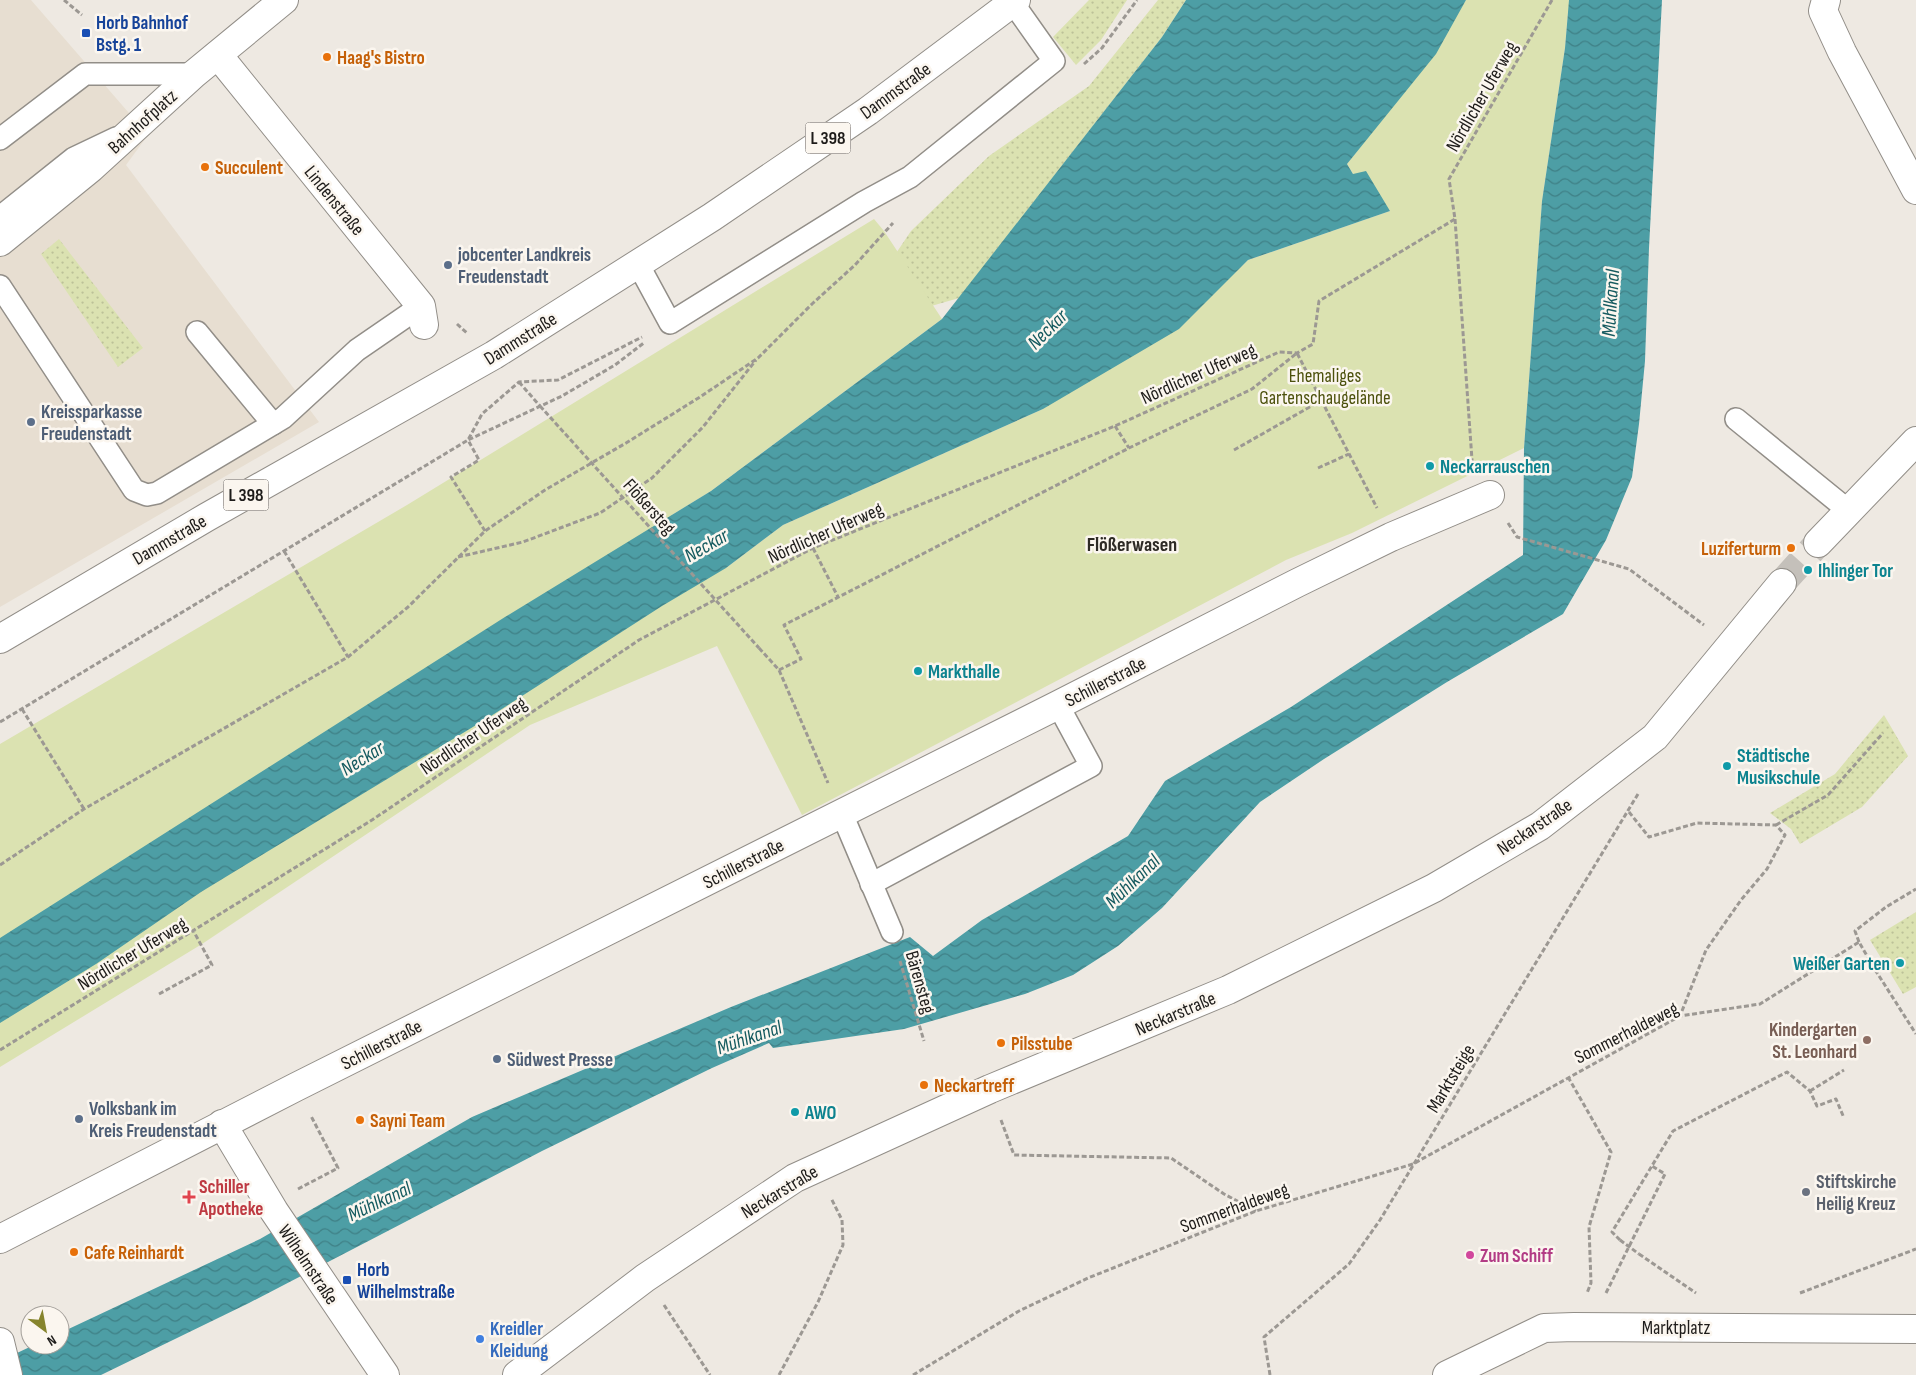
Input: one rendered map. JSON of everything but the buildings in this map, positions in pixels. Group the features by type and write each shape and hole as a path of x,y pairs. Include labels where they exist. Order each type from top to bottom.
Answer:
{"street":[{"name":"Bahnhofplatz","path":"0,242 91,168 194,74 284,0"},
{"path":"1826,0 1823,11 1916,190"},
{"name":"Dammstraße","path":"0,638 207,517 494,355 638,264 868,111 1013,1"},
{"name":"Lindenstraße","path":"218,55 422,316"},
{"path":"1818,543 1916,441"},
{"name":"Schillerstraße","path":"0,1239 296,1086 842,814 1391,537 1490,495"},
{"name":"Neckarstraße","path":"517,1375 645,1278 795,1178 990,1089 1228,990 1434,888 1540,826 1655,737 1782,583"},
{"name":"Wilhelmstraße","path":"222,1124 272,1207 384,1375"},
{"name":"Marktplatz","path":"1446,1375 1544,1328 1916,1329"},
{"path":"0,1342 8,1375"}],"lane":[{"path":"638,264 670,323 864,202 910,177 1054,61 1013,1"},
{"path":"0,139 85,74 194,74"},
{"path":"0,217 74,158 130,131"},
{"path":"0,286 134,490 147,495 157,493 283,418 357,350 422,316"},
{"path":"197,332 273,424"},
{"path":"1736,420 1849,512"},
{"path":"871,884 1090,766 1058,705"},
{"path":"842,814 892,932"}],"path":[{"path":"64,0 82,15"},
{"name":"Nördlicher Uferweg","path":"1490,495 1472,460 1455,220 1449,179 1552,0"},
{"path":"458,557 524,542 600,514 652,478 703,427 758,358 812,304 856,265 884,231 897,220"},
{"path":"779,670 801,658 784,625 1129,448 1252,389 1297,353 1313,344 1319,301 1455,220"},
{"path":"422,316 451,318 494,355"},
{"path":"468,440 482,414 519,382 558,380 670,323"},
{"path":"0,722 468,440 562,396 615,365 670,323"},
{"name":"Nördlicher Uferweg","path":"0,1050 194,932 372,820 639,640 813,548 1115,426 1279,352 1297,353"},
{"path":"1297,353 1391,537"},
{"path":"0,865 84,810 348,657 408,607 485,531 545,490 626,443 758,358"},
{"name":"Flößersteg","path":"519,382 779,670 842,814"},
{"path":"1234,450 1322,400"},
{"path":"1115,426 1129,448"},
{"path":"468,440 479,460 451,477 485,531"},
{"path":"1318,468 1349,454"},
{"path":"1517,537 1629,569 1731,645"},
{"path":"813,548 838,597"},
{"path":"284,551 348,657"},
{"path":"22,709 84,810"},
{"path":"1629,812 1649,837 1697,823 1776,824 1828,795 1884,733"},
{"name":"Marktsteige","path":"1270,1375 1264,1337 1349,1264 1380,1220 1641,790"},
{"path":"1680,1016 1706,950 1767,869 1785,835 1776,824"},
{"path":"1916,889 1886,907 1855,931 1874,968 1916,1034"},
{"path":"159,994 212,965 194,932"},
{"name":"Bärensteg","path":"892,932 924,1041"},
{"name":"Sommerhaldeweg","path":"913,1375 1019,1311 1088,1278 1256,1211 1413,1164 1680,1016 1760,1004 1860,942"},
{"path":"1810,1091 1844,1070"},
{"path":"1699,1295 1639,1254 1612,1232 1673,1131 1787,1072 1810,1091 1816,1106 1836,1098 1844,1118"},
{"name":"Sommerhaldeweg","path":"1568,1077 1611,1152 1589,1227 1591,1283"},
{"path":"272,1207 338,1168 296,1086"},
{"path":"990,1089 1014,1155 1171,1158 1224,1194 1256,1211"},
{"path":"1589,1327 1665,1174 1652,1166"},
{"path":"779,1375 818,1302 843,1244 842,1220 815,1169"},
{"path":"1800,1293 1916,1249"},
{"path":"645,1278 710,1375"}],"shaded area":[{"path":"0,0 31,0 148,135 126,165 319,422 0,607"}],"green space":[{"path":"1089,0 1127,0 1101,40 1076,65 1053,37"},
{"path":"1158,0 1186,0 1162,37 959,298 921,309 876,283 911,231 989,156 1089,86"},
{"name":"Ehemaliges Gartenschaugelände","path":"1466,0 1585,0 1568,12 1565,48 1542,201 1524,448 1352,533 1286,560 802,815 717,646 530,725 202,944 0,1067 0,744 407,505 874,219 884,231 942,319 711,491 672,515 726,568 783,525 1043,409 1226,281 1248,260 1390,211 1353,174 1347,164 1375,128"},
{"path":"59,239 143,348 118,367 41,254"},
{"path":"1884,715 1908,756 1862,807 1800,844 1791,829 1770,813 1835,774"},
{"name":"Weißer Garten","path":"1916,912 1916,987 1903,994 1870,940"}],"water":[{"name":"Neckar","path":"1186,0 1466,0 1436,54 1347,164 1353,174 1366,171 1390,211 1248,260 1179,329 1043,409 783,525 726,568 662,606 491,716 201,892 96,964 0,1023 0,938 505,617 711,491 942,319 1162,37"},
{"name":"Mühlkanal","path":"1569,0 1662,0 1645,361 1632,477 1606,540 1563,614 1447,682 1324,759 1260,802 1162,908 1118,946 1073,975 1025,994 904,1029 773,1048 769,1043 712,1068 542,1151 249,1303 101,1375 0,1375 0,1361 20,1352 20,1355 70,1355 70,1328 260,1239 472,1117 731,1007 910,937 933,956 982,920 1128,836 1165,781 1291,707 1523,555 1524,448 1542,201 1565,48"}],"tunnel":[{"path":"1782,583 1818,543"}],"place":[{"name":"Horb Bahnhof Bstg. 1","path":"86,33"},
{"name":"Haag's Bistro","path":"327,57"},
{"name":"Succulent","path":"205,167"},
{"name":"jobcenter Landkreis Freudenstadt","path":"448,265"},
{"name":"Kreissparkasse Freudenstadt","path":"31,422"},
{"name":"Neckarrauschen","path":"1430,466"},
{"name":"Luziferturm","path":"1791,548"},
{"name":"Ihlinger Tor","path":"1808,570"},
{"name":"Markthalle","path":"918,671"},
{"name":"Städtische Musikschule","path":"1727,766"},
{"name":"Weißer Garten","path":"1900,963"},
{"name":"Kindergarten St. Leonhard","path":"1867,1040"},
{"name":"Pilsstube","path":"1001,1043"},
{"name":"Südwest Presse","path":"497,1059"},
{"name":"Neckartreff","path":"924,1085"},
{"name":"AWO","path":"795,1112"},
{"name":"Volksbank im Kreis Freudenstadt","path":"79,1119"},
{"name":"Sayni Team","path":"360,1120"},
{"name":"Stiftskirche Heilig Kreuz","path":"1806,1192"},
{"name":"Schiller Apotheke","path":"189,1197"},
{"name":"Cafe Reinhardt","path":"74,1252"},
{"name":"Zum Schiff","path":"1470,1255"},
{"name":"Horb Wilhelmstraße","path":"347,1280"},
{"name":"Kreidler Kleidung","path":"480,1339"}],"district":[{"name":"Flößerwasen","path":"1132,544"}]}
